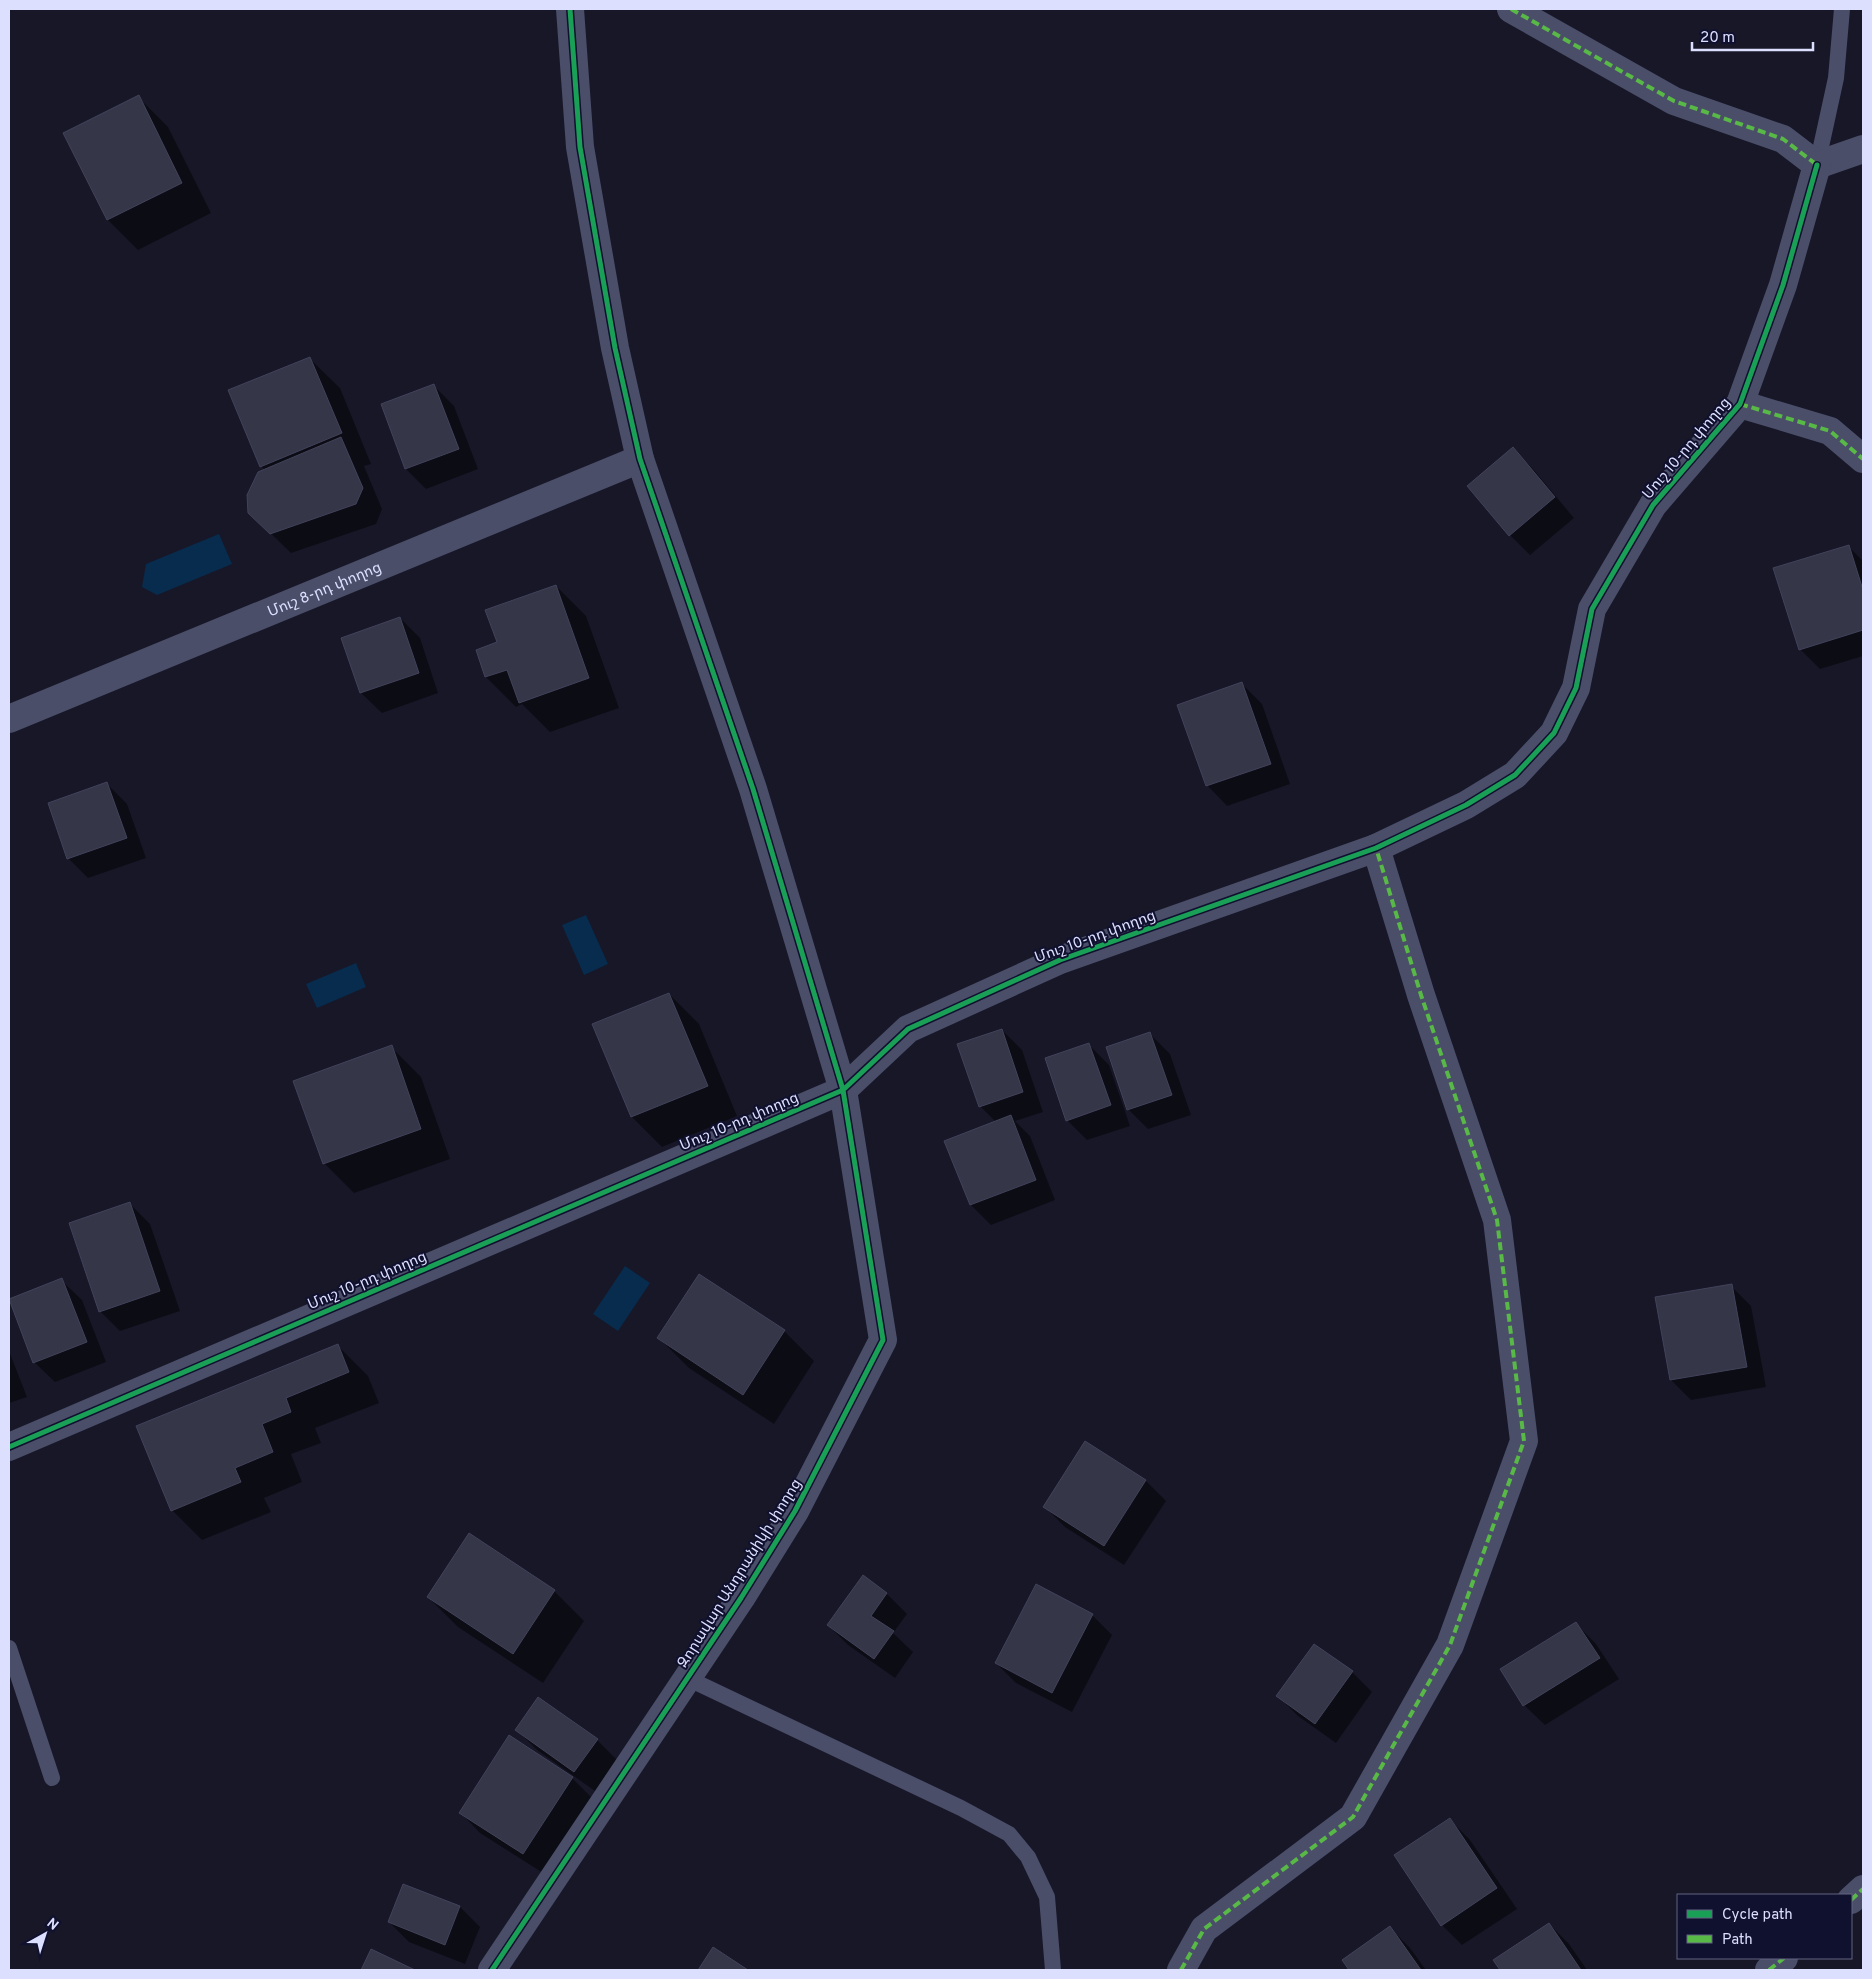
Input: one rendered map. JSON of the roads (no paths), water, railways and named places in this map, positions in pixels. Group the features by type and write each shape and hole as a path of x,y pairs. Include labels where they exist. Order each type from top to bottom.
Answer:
{"street":[{"name":"Զորավար Անդրանիկի փողոց","path":"492,1970 689,1679 795,1511 883,1340 843,1090 753,789 640,458 614,348 580,147 570,9"},
{"path":"1511,9 1674,101 1784,139 1817,165 1863,149"},
{"name":"Մուշ 10-րդ փողոց","path":"9,1447 843,1090 908,1029 1006,984 1060,960 1376,848 1466,804 1514,775 1554,733 1576,688 1592,609 1653,505 1740,404 1783,285 1817,165"},
{"path":"1740,404 1830,432 1863,459"},
{"name":"Մուշ 8-րդ փողոց","path":"9,719 640,458"},
{"path":"1181,1970 1204,1930 1353,1816 1450,1645 1524,1441 1496,1220 1421,995 1376,848"},
{"path":"1852,1899 1863,1889"},
{"path":"1769,1970 1783,1959"}],"lane":[{"path":"1817,165 1836,78 1842,9"},
{"path":"9,1648 52,1778"},
{"path":"689,1679 961,1808 1008,1834 1028,1857 1047,1897 1053,1970"}],"water":[{"path":"219,534 232,564 157,595 142,587 146,564"},
{"path":"586,915 608,964 584,975 562,925"},
{"path":"356,963 366,987 317,1008 306,984"},
{"path":"625,1266 650,1283 618,1331 593,1314"}]}
